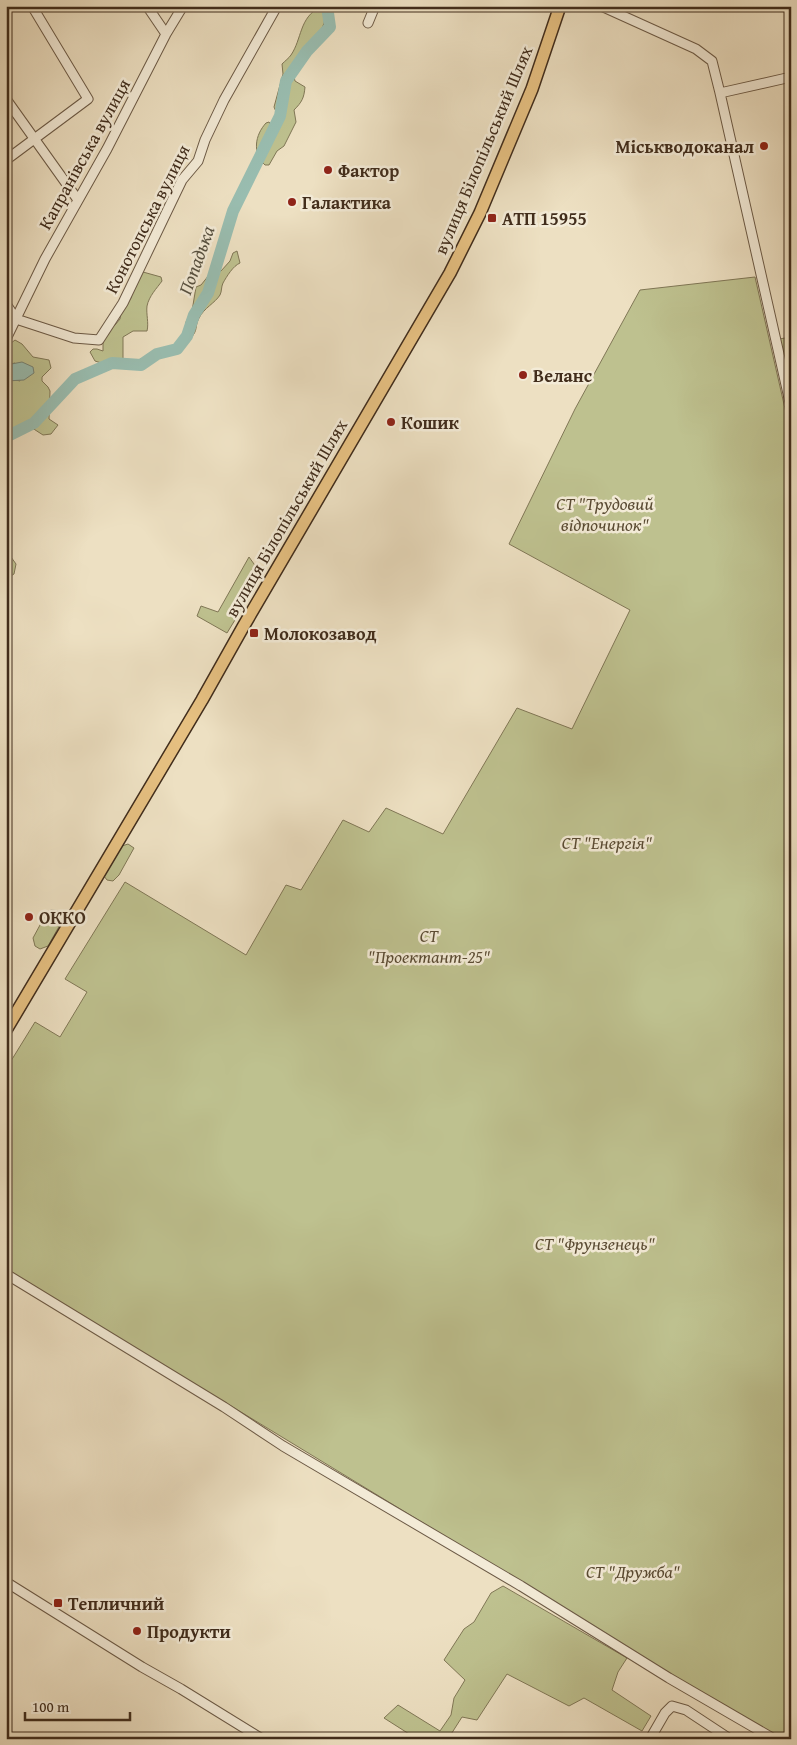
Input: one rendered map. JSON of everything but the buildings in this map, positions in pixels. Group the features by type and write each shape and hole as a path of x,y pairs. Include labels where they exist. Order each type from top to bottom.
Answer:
{"main road":[{"name":"вулиця Білопільський Шлях","path":"8,1024 202,700 450,273 480,213 532,89 560,6"}],"street":[{"path":"6,160 88,99 32,6"},
{"path":"147,6 166,34"},
{"name":"Капранівська вулиця","path":"6,339 45,259 107,149 166,34 183,6"},
{"name":"Конотопська вулиця","path":"16,318 74,338 99,340 123,303 182,180 198,161 205,140 224,100 278,6"},
{"path":"368,23 375,6"},
{"path":"601,6 696,49 712,61 791,407"},
{"path":"720,93 791,77"},
{"path":"6,99 78,200"},
{"path":"6,304 16,318"},
{"path":"6,1274 224,1407 282,1446 521,1586 669,1678 774,1739"},
{"path":"6,1582 262,1739"},
{"path":"650,1739 665,1713 672,1706 686,1710 730,1739"}],"green space":[{"path":"320,7 324,8 325,15 322,29 298,60 297,66 299,70 294,77 295,81 305,87 302,100 294,110 296,122 284,146 277,151 269,165 265,165 258,155 257,138 266,123 269,122 274,129 278,127 280,121 274,107 283,74 282,64 295,49 308,17"},
{"path":"237,251 240,263 226,277 218,298 201,314 190,339 185,336 186,322 192,311 196,287 201,285 209,275 221,271 230,261 233,253"},
{"path":"143,272 161,277 162,281 148,302 147,331 133,331 123,337 123,366 111,366 95,361 90,352 93,349 103,351 103,340 109,333 111,326 115,325 120,319 121,311 131,298 131,289"},
{"path":"755,277 791,435 791,1739 778,1739 6,1269 6,1069 35,1022 60,1037 87,992 65,979 125,882 246,955 286,885 301,890 343,820 369,832 386,808 443,834 517,708 572,729 630,610 509,544 575,409 640,290"},
{"path":"791,337 791,391 779,339"},
{"path":"15,340 22,344 33,357 49,360 51,368 42,377 42,381 50,391 49,419 58,425 51,434 43,435 26,424 18,426 6,439 6,381 12,379 20,381 15,363 6,365 6,347"},
{"path":"6,550 16,564 14,574 6,579"},
{"path":"249,557 259,571 250,589 249,597 227,633 197,616 201,606 218,612"},
{"path":"128,844 134,848 119,875 113,881 107,880 104,876 122,846"},
{"path":"51,910 63,911 66,914 48,946 40,949 35,946 33,938 47,912"},
{"path":"503,1586 627,1658 618,1672 612,1690 651,1716 642,1731 584,1698 569,1706 507,1674 477,1720 462,1717 448,1739 417,1739 384,1718 398,1705 440,1731 451,1715 454,1698 465,1680 444,1660 464,1629 474,1622 491,1593"}],"water":[{"path":"22,362 33,367 34,373 24,380 6,381 6,365"}],"waterway":[{"name":"Попадька","path":"6,437 34,423 75,379 112,363 141,365 157,354 177,349 187,336 194,315 208,293 233,211 280,116 286,81 307,51 330,27 327,6"}],"place":[{"name":"Міськводоканал","path":"764,146"},
{"name":"Фактор","path":"328,170"},
{"name":"Галактика","path":"292,202"},
{"name":"АТП 15955","path":"492,218"},
{"name":"Веланс","path":"523,375"},
{"name":"Кошик","path":"391,422"},
{"name":"Молокозавод","path":"254,633"},
{"name":"ОККО","path":"29,917"},
{"name":"Тепличний","path":"58,1603"},
{"name":"Продукти","path":"137,1631"}],"park label":[{"name":"СТ \"Трудовий відпочинок\"","path":"605,513"},
{"name":"СТ \"Енергія\"","path":"607,842"},
{"name":"СТ \"Проектант-25\"","path":"429,945"},
{"name":"СТ \"Фрунзенець\"","path":"595,1243"},
{"name":"СТ \"Дружба\"","path":"633,1571"}]}
